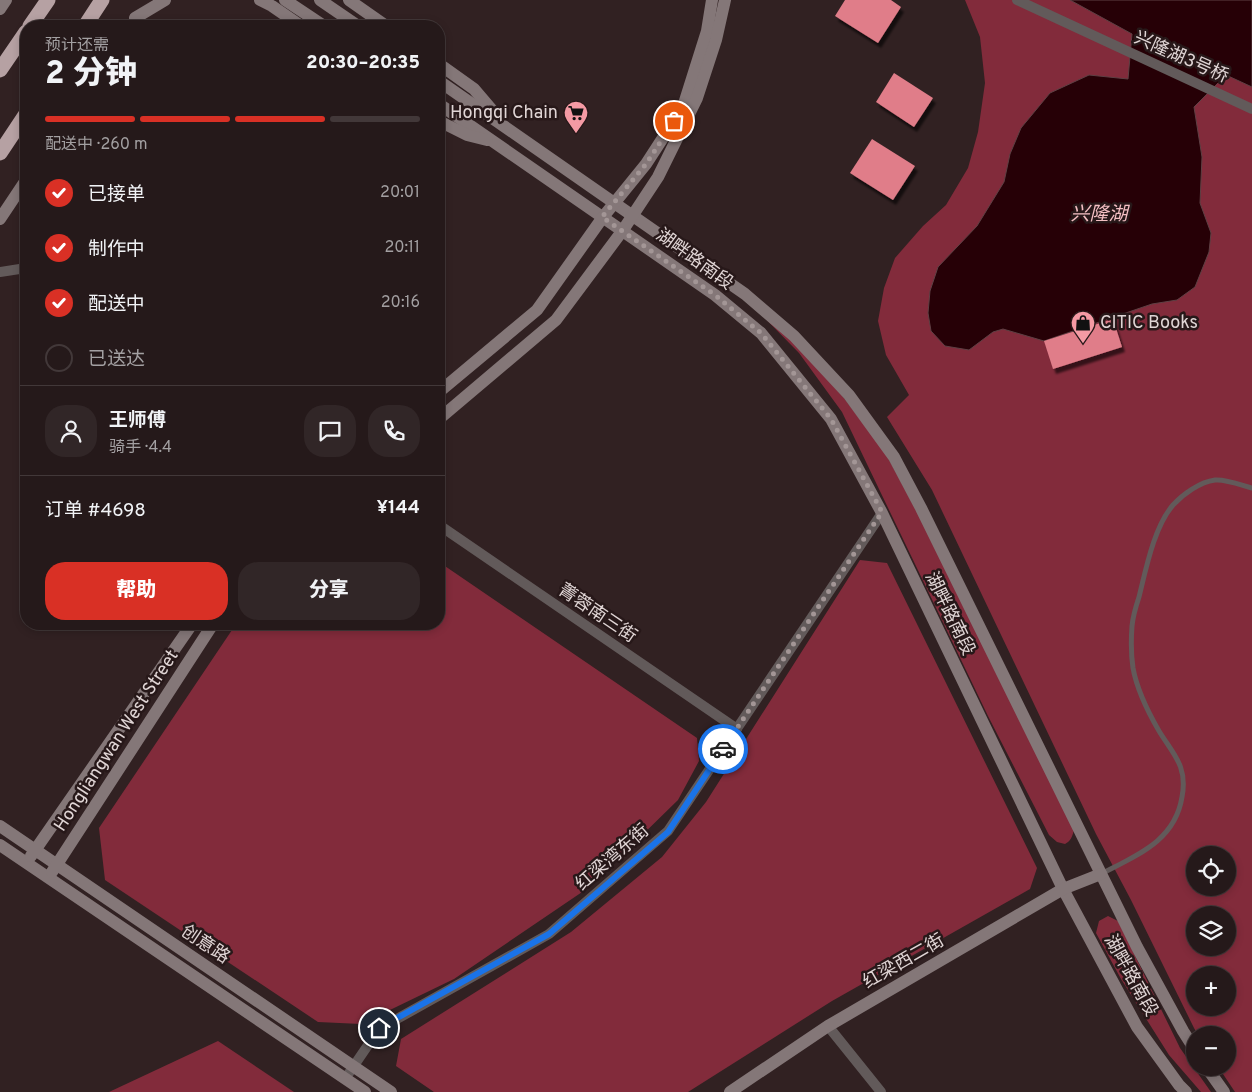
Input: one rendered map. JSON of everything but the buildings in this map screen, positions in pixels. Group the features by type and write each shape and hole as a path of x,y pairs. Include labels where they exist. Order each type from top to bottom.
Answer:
{"highway":[{"path":"34,20 48,0"},
{"path":"89,20 102,0"},
{"path":"0,70 20,41"},
{"path":"0,153 20,123"}],"main road":[{"path":"0,8 6,0"},
{"path":"133,20 147,0"},
{"path":"135,20 165,0"},
{"path":"260,0 292,20"},
{"path":"285,0 315,20"},
{"path":"320,0 349,20"},
{"path":"350,0 378,20"},
{"path":"445,387 537,310 602,217 646,164 683,107 707,31 712,0"},
{"path":"445,414 556,320 632,217 658,177 697,98 716,40 725,0"},
{"path":"445,68 474,89 506,128"},
{"name":"湖畔路南段","path":"445,85 745,294 794,336 849,395 894,457 921,508 1136,947 1186,1036"},
{"name":"湖畔路南段","path":"445,108 715,295 761,333 831,419 882,512 1063,889 1137,1027 1186,1092"},
{"path":"445,124 466,135 494,141"},
{"path":"0,219 20,190"},
{"name":"Hongliangwan West Street","path":"26,862 188,630"},
{"name":"Hongliangwan West Street","path":"49,876 209,630"},
{"name":"创意路","path":"0,826 391,1092"},
{"name":"创意路","path":"0,845 49,876 172,962 366,1092"},
{"name":"红梁西二街","path":"730,1092 828,1026 1063,889 1101,874"},
{"path":"1213,1076 1224,1092"}],"street":[{"name":"兴隆湖3号桥","path":"1017,0 1252,109"},
{"path":"0,272 20,269"},
{"name":"红梁湾东街","path":"346,1078 379,1028 549,934 668,832 882,512"},
{"name":"菁蓉南三街","path":"445,529 737,729"},
{"path":"828,1026 881,1092"}],"lane":[{"path":"1101,874 1158,842 1170,827 1179,811 1183,794 1183,775 1179,762 1150,714 1133,669 1132,624 1156,536 1173,506 1186,492 1215,480 1252,488"}],"shaded area":[{"path":"965,0 1252,0 1252,1092 1235,1092 1224,1076 1236,1076 1236,1026 1193,1026 1188,1016 1236,1016 1236,966 1186,966 1186,1012 1096,834 932,490 887,417 909,395 886,355 878,321 884,288 895,258 923,226 946,205 968,168 978,132 985,83 980,37"},
{"path":"753,306 803,351 844,398 886,454 939,553 1074,830 1067,843 1057,842 1049,835 988,716 842,412 799,353"},
{"path":"860,560 887,563 1037,868 1030,889 832,1001 688,1092 434,1092 396,1066 401,1039 571,932 662,857 706,802"},
{"path":"445,566 697,738 699,761 678,800 588,888 454,979 361,1024 318,1022 105,880 99,828 232,630 445,630"},
{"path":"1108,916 1118,921 1180,1048 1186,1057 1186,1075 1169,1055 1121,979 1096,933 1099,921"},
{"path":"218,1041 294,1092 109,1092"},
{"path":"1187,1076 1200,1076 1211,1092 1201,1092"}],"water":[{"name":"兴隆湖","path":"1070,0 1252,0 1252,87 1226,75 1194,107 1202,157 1200,203 1211,233 1209,252 1195,287 1177,300 1152,304 1044,341 1003,329 993,332 969,350 945,346 931,331 928,313 930,291 938,267 977,226 1004,182 1010,154 1021,128 1050,93 1089,75 1128,79 1132,34"}],"way so far":[{"path":"674,121 646,164 602,217 715,295 761,333 831,419 882,512 723,749"}],"place":[{"name":"Hongqi Chain","path":"576,134"},
{"name":"CITIC Books","path":"1083,344"}],"route":[{"path":"379,1028 549,934 668,832 723,749"}]}
